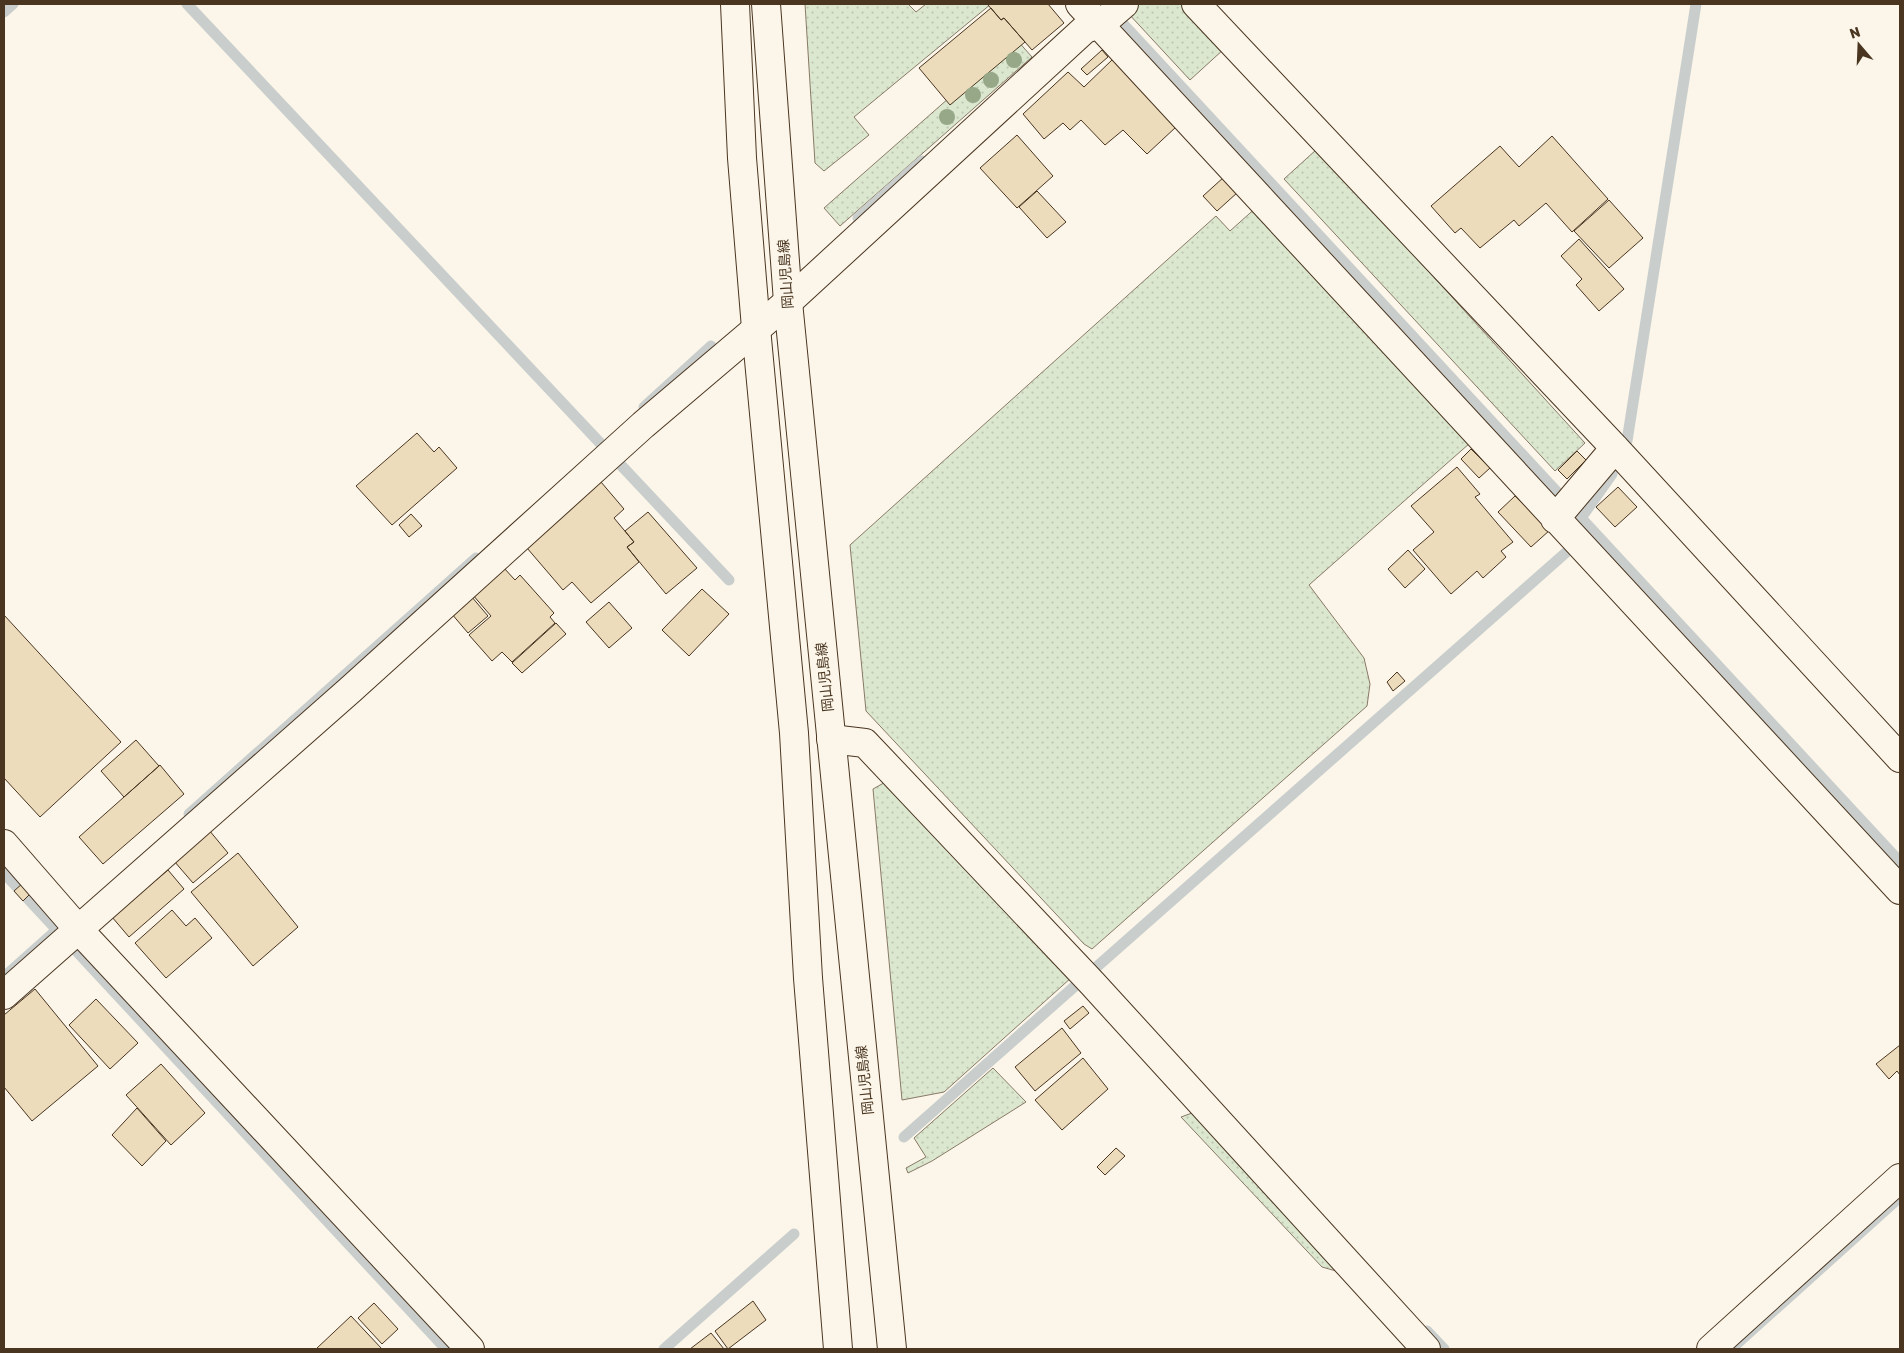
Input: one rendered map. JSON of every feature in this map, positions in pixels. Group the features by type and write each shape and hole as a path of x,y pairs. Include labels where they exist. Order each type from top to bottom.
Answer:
{"street":[{"path":"735,4 742,158 794,733 808,978 838,1349"},
{"name":"岡山児島線","path":"766,4 788,302 892,1349"},
{"path":"1080,4 1101,24 1570,522 1900,890"},
{"path":"4,995 350,690 613,453 788,302 1085,29 1101,24 1124,4"},
{"path":"1196,4 1615,448 1900,758"},
{"path":"1570,522 1615,448"},
{"path":"831,739 865,743 1086,976 1426,1349"},
{"path":"4,844 69,937 470,1349"},
{"path":"1711,1349 1900,1178"}],"green space":[{"path":"805,4 908,4 916,12 926,4 991,4 854,117 869,135 824,171 815,163"},
{"path":"1137,4 1182,4 1224,49 1190,80 1127,12"},
{"path":"1016,39 1032,57 840,226 824,208"},
{"path":"1317,149 1585,443 1555,471 1284,179"},
{"path":"1259,205 1470,443 1309,585 1364,658 1370,684 1367,706 1092,949 1084,944 866,711 850,545 1216,216 1230,231"},
{"path":"889,780 1072,977 944,1092 902,1100 873,789"},
{"path":"993,1068 1026,1102 932,1161 908,1173 906,1168 926,1157 914,1138"},
{"path":"1192,1113 1203,1116 1343,1273 1322,1267 1181,1117"}],"building":[{"path":"989,4 1048,4 1064,23 1032,50 1004,18 1001,20"},
{"path":"991,8 1001,20 1004,18 1025,42 950,105 919,68"},
{"path":"1102,50 1108,57 1087,75 1081,69"},
{"path":"1113,59 1176,127 1147,154 1123,130 1105,145 1081,120 1070,130 1063,123 1044,139 1023,114 1068,72 1084,87"},
{"path":"1017,135 1053,176 1017,208 980,168"},
{"path":"1552,136 1608,199 1572,232 1546,203 1519,226 1514,220 1480,248 1461,228 1455,233 1431,206 1500,146 1519,167"},
{"path":"1224,177 1238,192 1217,211 1203,196"},
{"path":"1037,191 1066,222 1047,238 1019,207"},
{"path":"1609,200 1643,238 1609,268 1574,231"},
{"path":"1579,239 1624,289 1599,311 1576,285 1582,279 1561,256"},
{"path":"417,433 434,452 439,447 457,468 392,525 356,486"},
{"path":"1471,449 1490,468 1479,478 1461,459"},
{"path":"1577,451 1586,460 1567,479 1558,470"},
{"path":"1457,467 1480,494 1475,497 1513,542 1501,551 1506,557 1483,578 1477,571 1451,594 1413,550 1434,532 1411,506"},
{"path":"601,482 624,509 614,518 634,542 627,547 639,562 591,603 572,582 563,590 527,548"},
{"path":"1618,487 1637,507 1615,527 1596,507"},
{"path":"1515,496 1550,530 1531,547 1498,512"},
{"path":"648,512 697,568 666,594 627,547 634,542 625,531"},
{"path":"411,514 422,526 409,537 399,525"},
{"path":"1408,550 1425,569 1405,588 1388,569"},
{"path":"503,567 515,580 520,575 554,613 550,617 555,623 512,662 502,652 492,661 469,635 491,616 472,594"},
{"path":"702,589 729,614 689,656 662,630"},
{"path":"471,596 488,616 468,633 451,613"},
{"path":"609,602 632,628 609,648 586,622"},
{"path":"4,615 121,742 40,817 4,778"},
{"path":"556,623 566,634 522,673 512,663"},
{"path":"1397,672 1405,681 1393,691 1387,682"},
{"path":"136,740 159,766 124,797 101,771"},
{"path":"160,765 184,794 103,864 79,837"},
{"path":"209,830 228,853 193,883 174,861"},
{"path":"238,853 298,927 253,966 191,892"},
{"path":"168,870 184,889 129,937 112,917"},
{"path":"23,883 31,893 23,901 14,891"},
{"path":"172,910 186,926 195,918 212,938 166,978 135,943"},
{"path":"35,989 98,1066 32,1121 4,1087 4,1015"},
{"path":"96,999 138,1043 110,1069 69,1025"},
{"path":"1083,1006 1089,1013 1070,1029 1064,1021"},
{"path":"1062,1028 1081,1053 1035,1091 1015,1067"},
{"path":"1900,1045 1900,1075 1897,1071 1889,1079 1876,1064"},
{"path":"1083,1058 1108,1089 1062,1130 1035,1100"},
{"path":"161,1064 205,1113 171,1145 126,1095"},
{"path":"137,1108 166,1141 142,1166 112,1135"},
{"path":"1116,1148 1125,1156 1105,1175 1097,1167"},
{"path":"753,1301 766,1320 728,1349 715,1331"},
{"path":"374,1303 398,1329 382,1344 358,1318"},
{"path":"351,1316 382,1349 316,1349"},
{"path":"711,1333 724,1349 690,1349"}],"waterway":[{"path":"4,12 13,4"},
{"path":"187,4 729,580"},
{"path":"1627,441 1696,4"},
{"path":"1112,12 1900,862"},
{"path":"858,218 922,161"},
{"path":"644,407 711,346"},
{"path":"1581,518 1612,474"},
{"path":"904,1137 1579,541"},
{"path":"189,814 476,558"},
{"path":"4,873 446,1349"},
{"path":"4,977 60,927"},
{"path":"1731,1349 1900,1197"},
{"path":"664,1349 794,1234"},
{"path":"1427,1331 1444,1349"}]}
